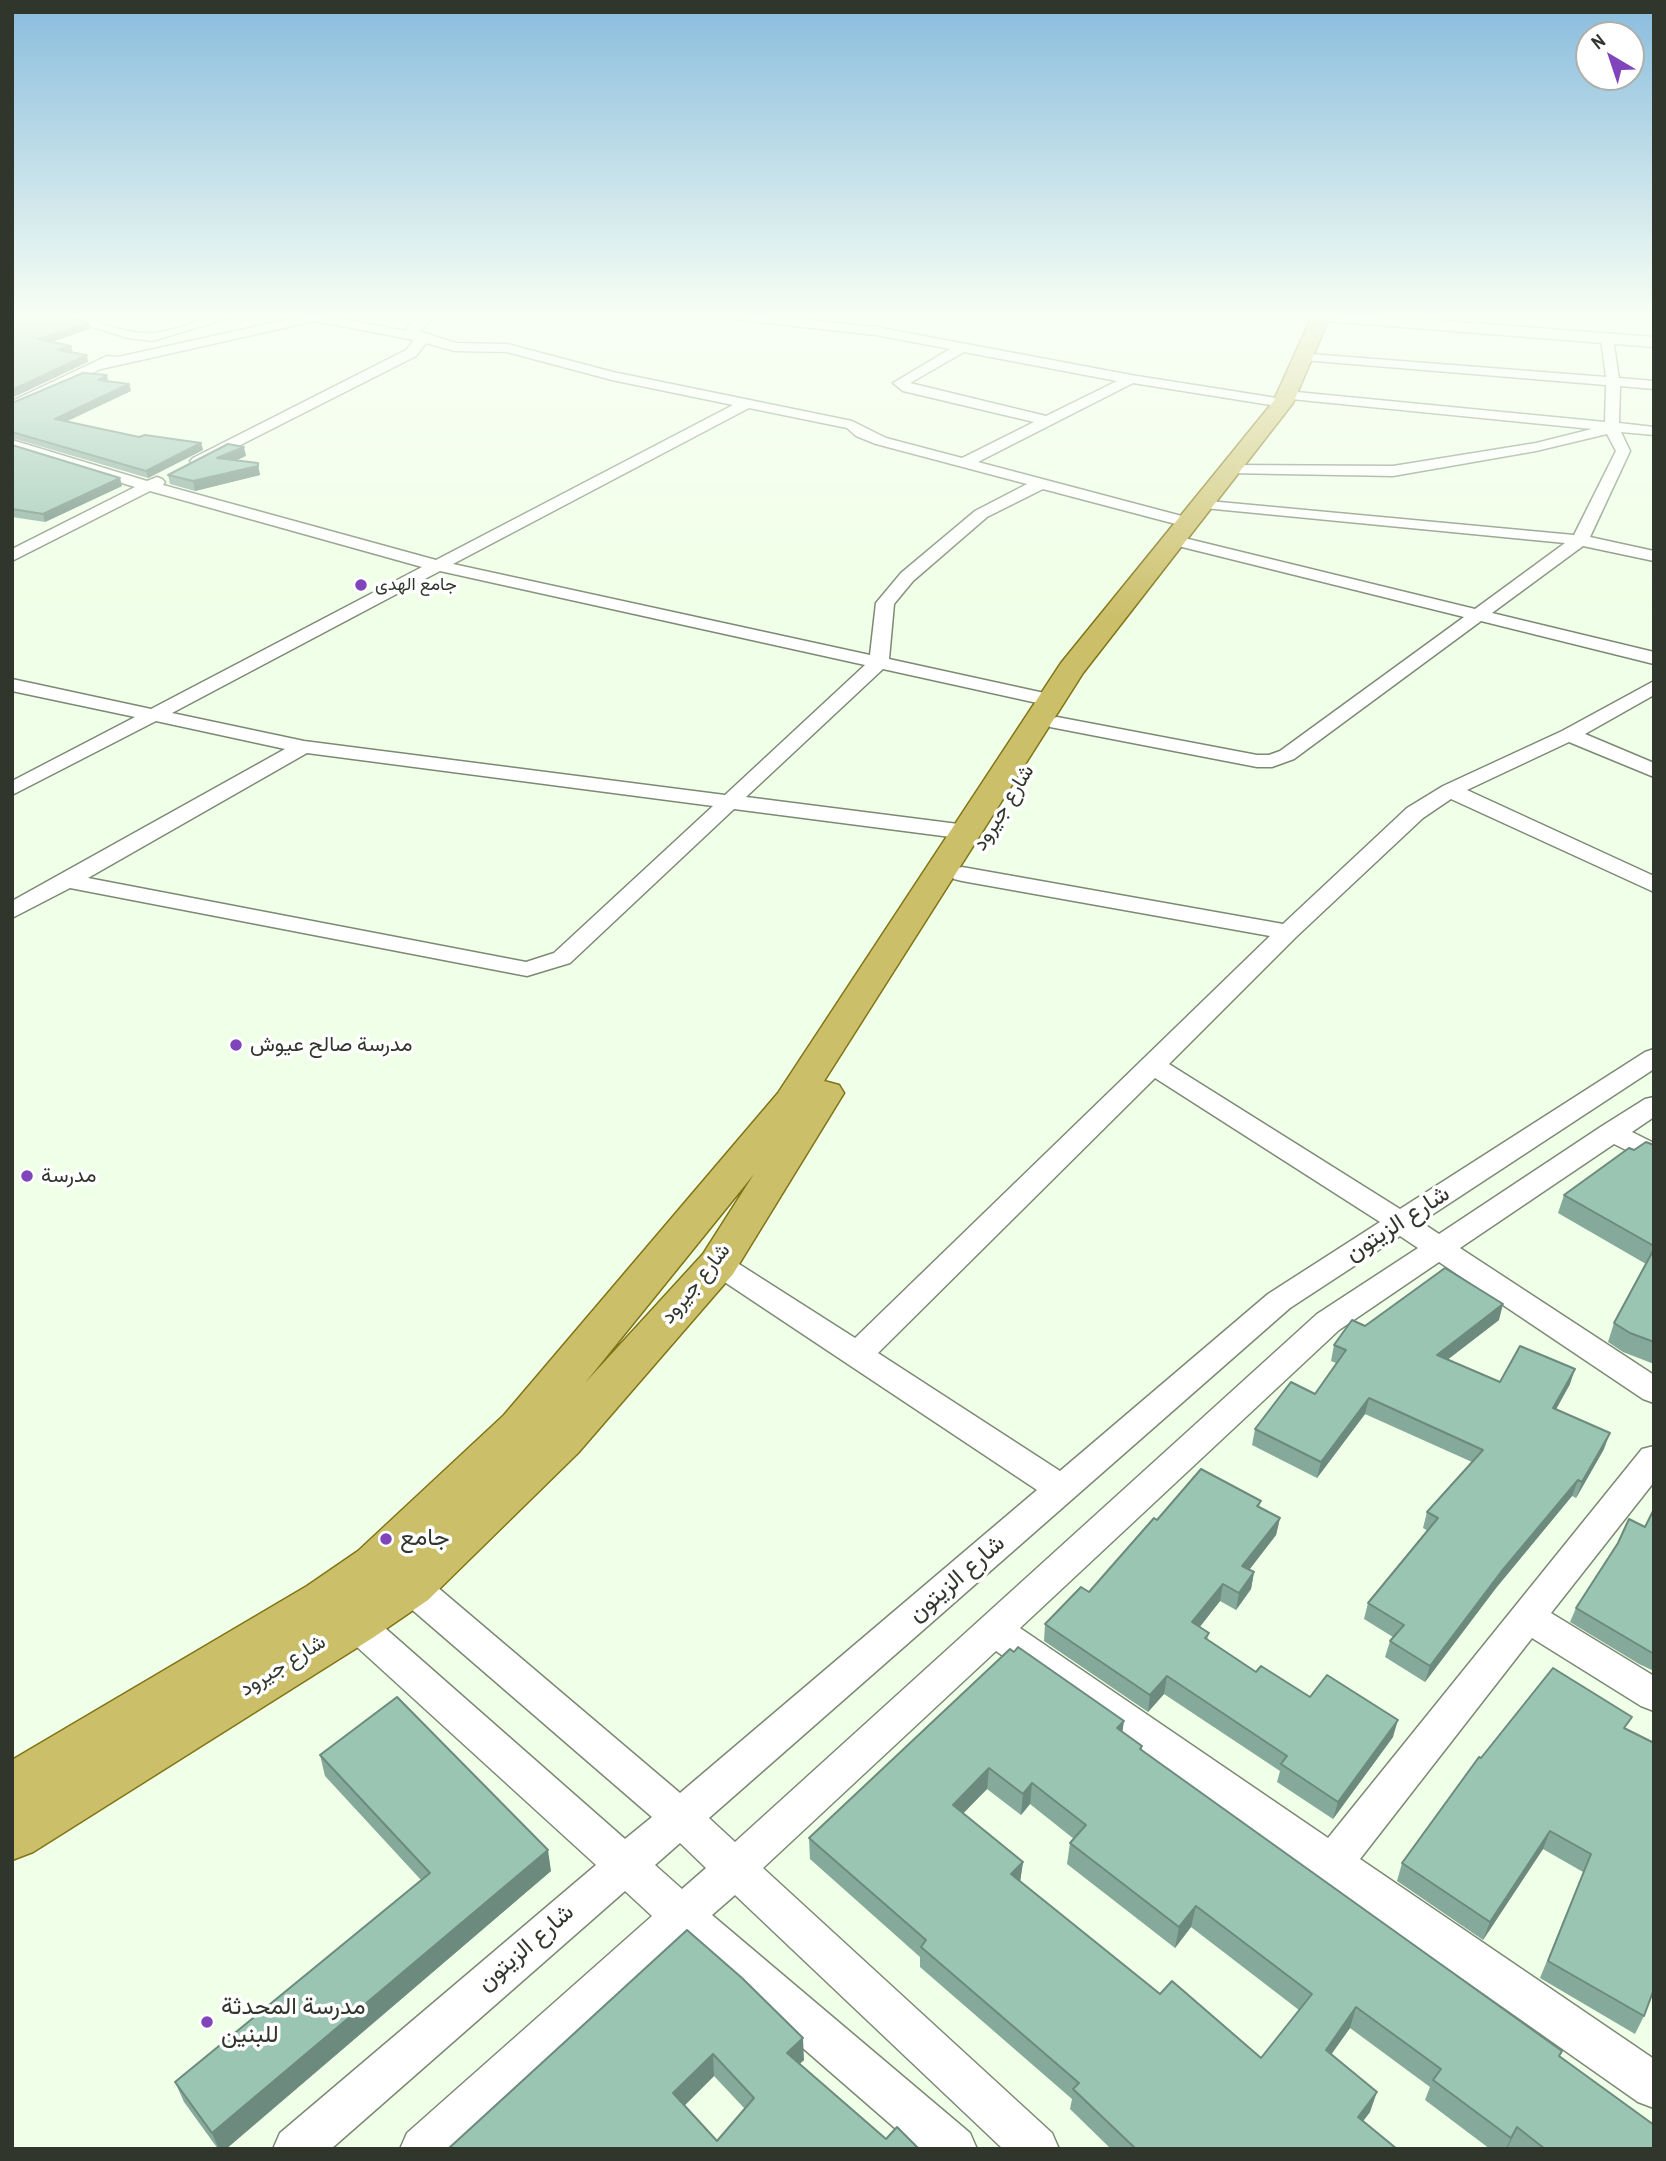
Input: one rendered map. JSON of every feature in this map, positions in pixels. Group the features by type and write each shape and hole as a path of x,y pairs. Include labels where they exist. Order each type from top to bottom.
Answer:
{"main road":[{"name":"شارع جيرود","path":"393,1575 521,1428 793,1100 966,832 1054,712 1180,531 1232,470 1272,417"},
{"name":"شارع جيرود","path":"12,1833 393,1575 561,1440 718,1264 962,874 1054,712"},
{"name":"شارع جيرود","path":"12,1790 340,1611"}],"street":[{"path":"12,556 143,484 279,417"},
{"path":"12,789 722,417"},
{"path":"813,417 852,425 861,433 881,440 1042,483 1180,531 1479,615 1654,658"},
{"path":"1030,417 1047,421"},
{"path":"964,463 1055,417"},
{"path":"1480,417 1654,431"},
{"path":"12,444 143,484 438,566 878,662 1054,712 1257,761 1272,761 1287,755 1580,540 1623,451 1612,429 1612,417"},
{"path":"1232,470 1393,471 1510,452 1612,429"},
{"path":"65,880 527,968 562,958 878,662 885,603 907,577 981,514 1042,483"},
{"path":"12,544 143,484"},
{"path":"1204,503 1580,540 1654,556"},
{"path":"12,685 304,747 966,832"},
{"path":"858,1354 1288,932 1415,813 1450,790 1569,735 1654,687"},
{"path":"1569,735 1654,771"},
{"path":"12,911 304,747"},
{"path":"1450,790 1654,885"},
{"path":"962,874 1288,932"},
{"name":"شارع الزيتون","path":"296,2149 1279,1301 1654,1057"},
{"path":"1153,1065 1439,1248 1654,1391"},
{"name":"شارع الزيتون","path":"423,2149 734,1869 1328,1322 1654,1105"},
{"path":"1612,1132 1654,1155"},
{"path":"718,1264 1062,1489"},
{"path":"1332,1862 1654,1458"},
{"path":"393,1575 680,1817 1036,2149"},
{"path":"340,1611 625,1863 681,1916 954,2149"},
{"path":"1529,1618 1654,1695"},
{"path":"994,1630 1654,2085"}],"building":[{"path":"12,417 60,417 55,419 139,437 145,435 201,443 146,471 12,432"},
{"path":"228,444 244,447 217,458 258,463 258,466 193,481 168,475"},
{"path":"12,445 120,478 43,514 12,509"},
{"path":"1646,1142 1654,1145 1654,1246 1564,1195 1629,1148 1634,1150"},
{"path":"1654,1249 1654,1342 1630,1333 1614,1323"},
{"path":"1445,1268 1503,1304 1437,1355 1500,1382 1520,1346 1575,1369 1553,1408 1610,1433 1582,1482 1578,1480 1501,1572 1430,1666 1390,1641 1404,1625 1368,1603 1438,1518 1427,1512 1483,1450 1369,1398 1321,1462 1255,1429 1291,1382 1315,1394 1346,1350 1334,1345 1352,1320 1365,1326"},
{"path":"1201,1469 1261,1501 1257,1506 1280,1518 1242,1566 1254,1572 1239,1593 1223,1584 1192,1622 1209,1633 1205,1638 1256,1672 1261,1666 1310,1697 1327,1675 1398,1720 1338,1802 1281,1764 1287,1756 1167,1676 1150,1695 1045,1624 1081,1587 1089,1592"},
{"path":"1654,1509 1654,1654 1576,1608 1618,1543 1629,1519 1645,1527"},
{"path":"1018,1647 1124,1721 1117,1728 1142,1746 1140,1749 1562,2051 1559,2056 1654,2125 1654,2149 1545,2149 1517,2127 1511,2138 1433,2080 1441,2069 1356,2007 1326,2050 1377,2092 1358,2117 1397,2149 1136,2149 1073,2089 1079,2083 921,1947 926,1940 809,1838 1010,1649 1014,1652","holes":["989,1768 1023,1794 1032,1783 1086,1825 1070,1843 1179,1927 1196,1906 1312,1994 1261,2058 1172,1981 1160,1994 1011,1874 1023,1862 953,1805"]},
{"path":"1553,1668 1632,1717 1624,1728 1654,1743 1654,1989 1644,2016 1548,1961 1591,1854 1550,1831 1490,1922 1402,1863 1479,1757 1481,1758"},
{"path":"397,1697 548,1850 212,2133 175,2082 430,1873 320,1755"},
{"path":"687,1930 742,1978 803,2038 787,2053 886,2139 897,2127 919,2149 448,2149","holes":["713,2054 754,2098 717,2141 673,2093"]}],"place":[{"name":"جامع الهدى","path":"361,585"},
{"name":"مدرسة صالح عيوش","path":"236,1045"},
{"name":"مدرسة","path":"27,1176"},
{"name":"جامع","path":"386,1539"},
{"name":"مدرسة المحدثة للبنين","path":"207,2022"}]}
